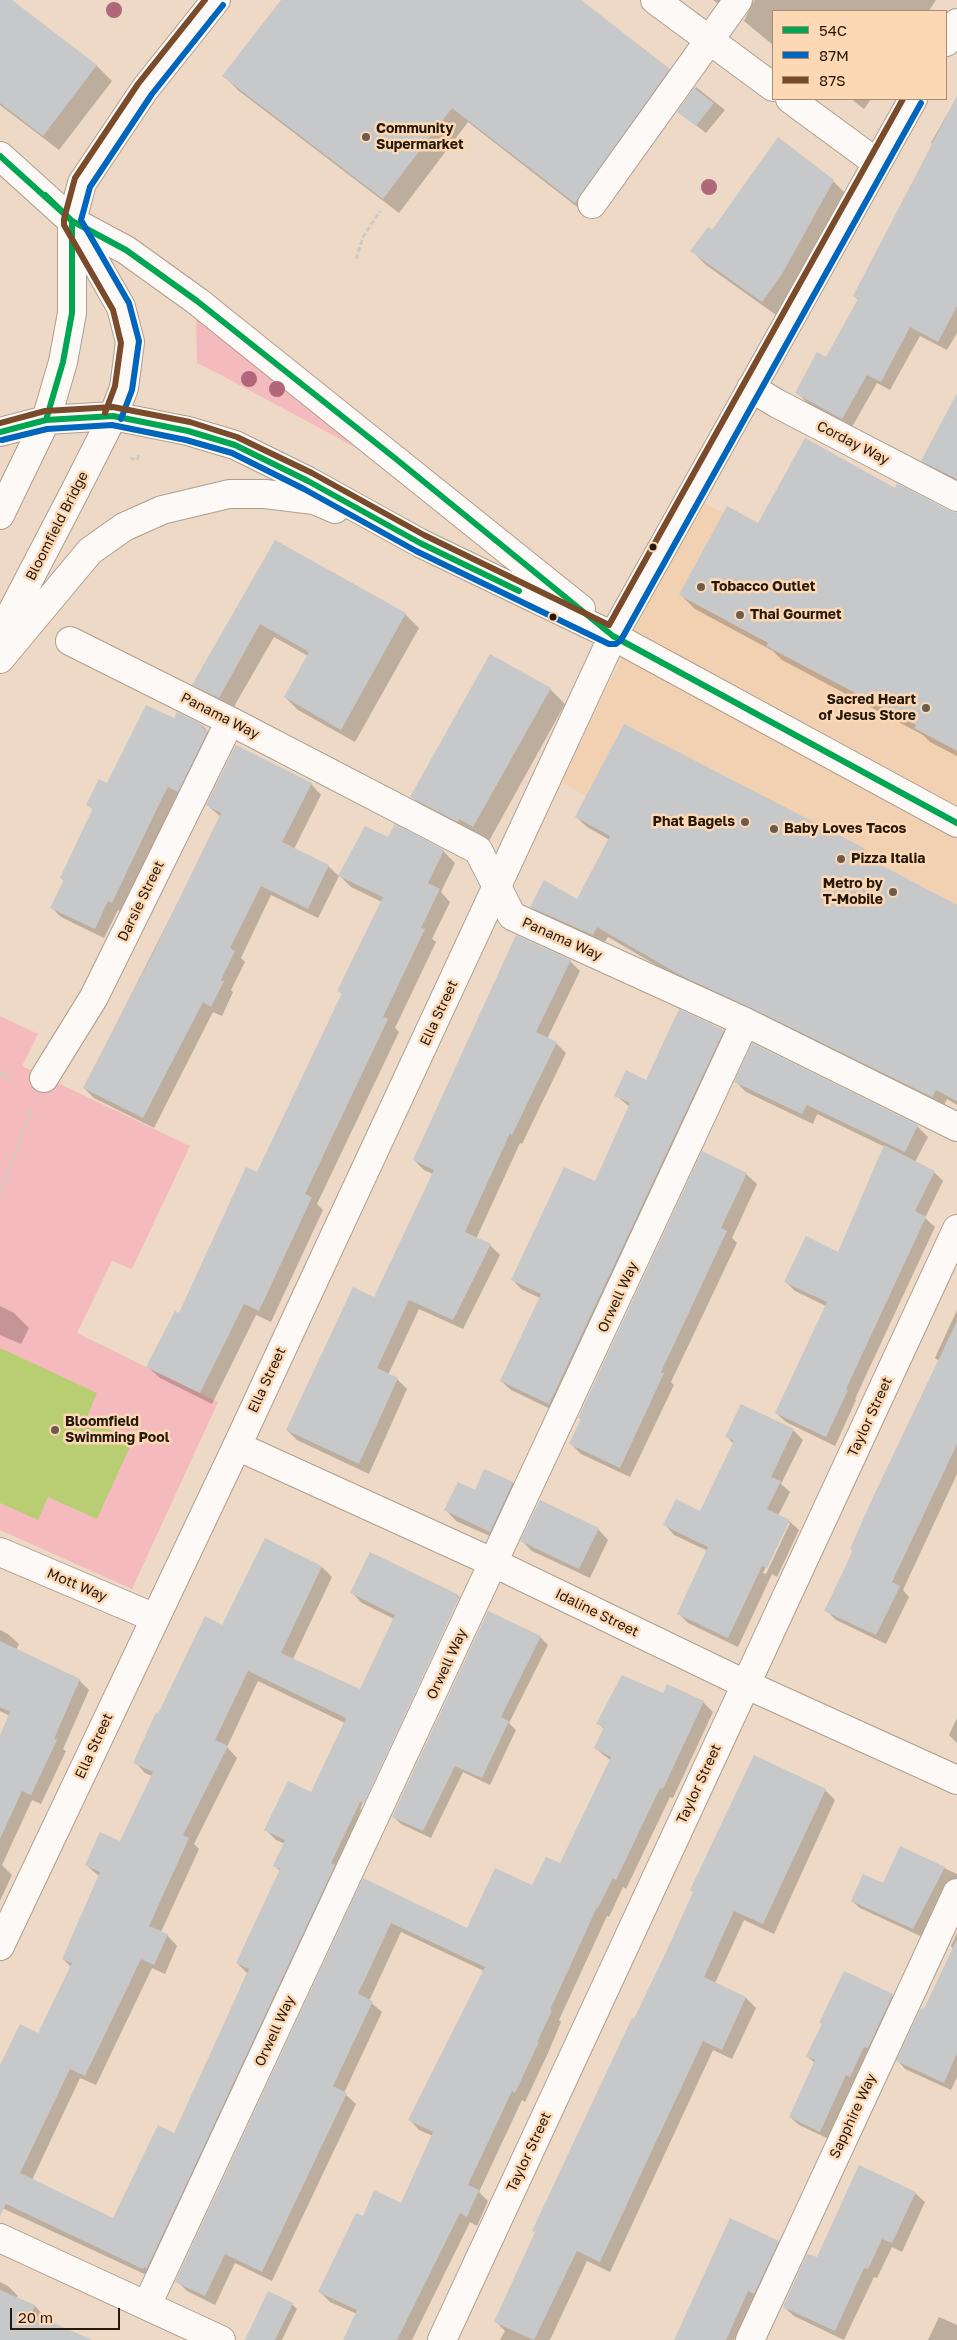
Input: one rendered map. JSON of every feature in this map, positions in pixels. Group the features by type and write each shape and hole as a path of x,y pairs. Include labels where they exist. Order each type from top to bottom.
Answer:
{"street":[{"path":"0,515 46,420 63,362 72,313 72,221 82,183 145,89 216,0"},
{"path":"655,0 772,86"},
{"path":"592,204 708,39 738,0"},
{"path":"947,40 957,23"},
{"path":"791,100 877,162"},
{"name":"Ella Street","path":"0,1946 497,889 613,636 912,100"},
{"path":"5,166 72,221 126,250 197,301 613,636"},
{"name":"Bloomfield Bridge","path":"0,635 44,553 113,416 124,388 130,342 121,307 72,221"},
{"name":"Corday Way","path":"751,388 778,404 957,496"},
{"path":"0,432 46,420 113,416 188,431 235,446 308,481 420,543 613,636 957,823"},
{"path":"0,659 90,551 124,527 162,510 229,494 265,494 314,500 420,543"},
{"name":"Panama Way","path":"70,641 230,721 478,850 512,916 745,1022 957,1127"},
{"name":"Darsie Street","path":"44,1078 94,997 230,721"},
{"name":"Orwell Way","path":"147,2305 745,1022"},
{"name":"Taylor Street","path":"442,2340 957,1229"},
{"name":"Idaline Street","path":"236,1446 494,1563 745,1684 957,1780"},
{"name":"Mott Way","path":"0,1552 155,1618"},
{"name":"Sapphire Way","path":"750,2340 957,1893"},
{"path":"0,2238 221,2340"}],"path":[{"path":"356,259 363,237 380,211"},
{"path":"0,1193 44,1078"}],"shaded area":[{"path":"196,319 383,462 197,363"},
{"path":"699,500 957,633 957,1002 561,782"},
{"path":"0,1016 38,1034 22,1066 190,1146 132,1269 112,1261 77,1333 218,1402 132,1589 0,1530"},
{"name":"Bloomfield Swimming Pool","path":"0,1348 97,1393 86,1419 133,1440 97,1519 48,1497 38,1520 0,1503"}],"building":[{"path":"0,0 12,0 97,65 43,136 0,103"},
{"name":"Community Supermarket","path":"281,0 581,0 670,69 575,203 452,108 383,199 222,76"},
{"path":"694,88 714,103 696,126 677,112"},
{"path":"957,96 957,306 938,342 910,327 881,382 867,375 842,419 795,393 817,352 826,357 858,299 853,296"},
{"path":"778,137 834,180 782,274 762,302 690,251 708,227 712,230"},
{"path":"957,393 957,479 921,461"},
{"path":"805,438 895,488 897,483 957,513 957,751 914,728 916,725 766,646 768,643 679,595 727,506 758,523"},
{"path":"275,540 406,613 341,730 284,697 309,652 260,624 219,698 192,685"},
{"path":"490,654 551,688 473,827 459,819 458,822 410,797"},
{"path":"146,705 174,718 177,712 203,725 202,728 208,731 178,792 168,787 112,903 108,901 95,929 50,908 64,880 60,878 93,808 86,805 99,779 107,783"},
{"path":"624,724 864,848 860,854 957,905 957,1101 936,1090 932,1097 680,975 597,927 593,935 530,907 544,880 577,899 610,836 575,817"},
{"path":"236,745 312,783 282,842 329,865 308,909 261,886 230,948 235,951 221,980 224,981 211,1007 203,1002 143,1118 83,1088 153,953 221,813 206,805"},
{"path":"395,824 444,850 428,883 440,889 421,928 425,929 383,1017 388,1019 305,1194 312,1197 259,1311 244,1304 200,1393 146,1367 175,1311 179,1313 246,1167 257,1172 342,993 337,991 383,897 338,876 365,826 388,837"},
{"path":"516,935 571,960 536,1032 557,1042 512,1135 510,1133 465,1232 491,1244 453,1320 409,1300 377,1368 398,1378 359,1464 286,1430 353,1287 374,1297 434,1170 413,1160"},
{"path":"679,1009 724,1030 549,1404 500,1381 541,1294 511,1280 564,1167 595,1181 630,1103 614,1096 626,1070 646,1080"},
{"path":"752,1043 918,1125 905,1152 807,1105 802,1114 734,1082"},
{"path":"884,1145 935,1171 915,1211 926,1217 846,1389 848,1390 826,1437 775,1413 827,1302 784,1282 806,1236 838,1252"},
{"path":"702,1151 747,1173 721,1228 727,1231 661,1372 664,1373 620,1468 569,1444 581,1419 578,1418"},
{"path":"957,1321 957,1444 892,1582 900,1586 876,1635 824,1611 853,1551 850,1549 874,1495"},
{"path":"741,1404 794,1429 771,1477 781,1481 767,1509 790,1520 767,1568 762,1566 728,1638 677,1614 708,1547 663,1525 676,1499 700,1511 734,1441 725,1437"},
{"path":"484,1469 513,1482 490,1532 444,1510 458,1482 475,1490"},
{"path":"540,1500 599,1528 579,1569 520,1541"},
{"path":"265,1538 322,1566 281,1653 360,1689 395,1615 350,1593 370,1552 457,1594 456,1596 459,1598 364,1803 360,1802 331,1863 335,1865 147,2268 144,2267 143,2269 6,2204 0,2216 0,2065 20,2024 38,2033 72,1963 62,1959 100,1872 85,1865 100,1832 120,1841 153,1772 133,1763 156,1712 158,1714 205,1616 222,1625","holes":["248,1671 346,1718 311,1792 288,1781 264,1830 285,1840 273,1866 280,1869 236,1963 249,1969 174,2133 158,2125 113,2218 20,2173 70,2069 85,2076 141,1959 154,1965 168,1934 149,1926 189,1838 183,1835 228,1746 215,1740"]},
{"path":"488,1611 541,1636 501,1717 509,1721 482,1778 455,1766 423,1831 392,1817"},
{"path":"0,1641 80,1679 54,1739 57,1740 31,1795 22,1791 0,1839 0,1735 10,1712 0,1707"},
{"path":"622,1675 663,1693 667,1684 704,1701 663,1789 660,1788 616,1880 613,1878 597,1907 550,2010 552,2011 537,2042 539,2042 515,2093 512,2091 468,2185 479,2190 467,2217 460,2213 397,2340 343,2340 357,2310 318,2292 356,2213 363,2216 374,2190 401,2203 433,2132 408,2120 485,1967 391,1923 358,1994 373,2001 333,2086 347,2093 262,2272 225,2254 205,2296 175,2282 363,1878 467,1928 495,1868 532,1885 546,1857 560,1863 611,1757 594,1748 604,1727 596,1724"},
{"path":"754,1755 826,1789 763,1924 734,1911 704,1977 746,1997 722,2050 703,2041 600,2262 577,2251 534,2340 494,2322 535,2232 532,2231 632,2018 634,2019 667,1950 693,1892 690,1890"},
{"path":"900,1846 945,1867 913,1929 851,1901 863,1874 883,1883"},
{"path":"957,1939 957,2053 944,2083 896,2061 921,2008 924,2009"},
{"path":"844,1971 893,1994 868,2048 864,2047 850,2077 846,2075 820,2132 789,2117 815,2060 806,2056 822,2024 819,2023"},
{"path":"859,2165 916,2192 892,2243 882,2239 868,2269 864,2268 835,2331 783,2307 807,2254 817,2257"},
{"path":"730,2218 779,2241 754,2294 748,2291 726,2340 674,2340"},
{"path":"0,2290 35,2305 32,2313 92,2340 0,2340"},
{"path":"268,2291 293,2303 275,2340 245,2340"}],"transit line":[{"name":"87S","path":"105,413 115,386 121,343 113,310 64,225 64,219 75,178 138,84 205,0"},
{"name":"87M","path":"121,419 132,390 139,341 129,303 81,220 90,187 152,94 223,5"},
{"name":"87S","path":"0,423 45,411 113,407 190,422 237,437 312,473 424,535 609,625 902,100"},
{"name":"87M","path":"2,440 47,429 112,425 186,440 232,453 304,489 416,551 609,644 616,644 621,640 921,103"},
{"name":"54C","path":"0,156 72,221 126,250 197,301 396,459 613,636 957,823"},
{"name":"54C","path":"45,195 72,221 72,313 63,362 46,420"},
{"name":"54C","path":"0,432 46,420 113,416 188,431 235,445 308,481 420,543 519,591"}],"place":[{"name":"Community Supermarket","path":"366,137"},
{"name":"Tobacco Outlet","path":"701,587"},
{"name":"Thai Gourmet","path":"740,615"},
{"name":"Sacred Heart of Jesus Store","path":"926,708"},
{"name":"Phat Bagels","path":"745,822"},
{"name":"Baby Loves Tacos","path":"774,829"},
{"name":"Pizza Italia","path":"841,859"},
{"name":"Metro by T-Mobile","path":"893,892"},
{"name":"Bloomfield Swimming Pool","path":"55,1430"}]}
